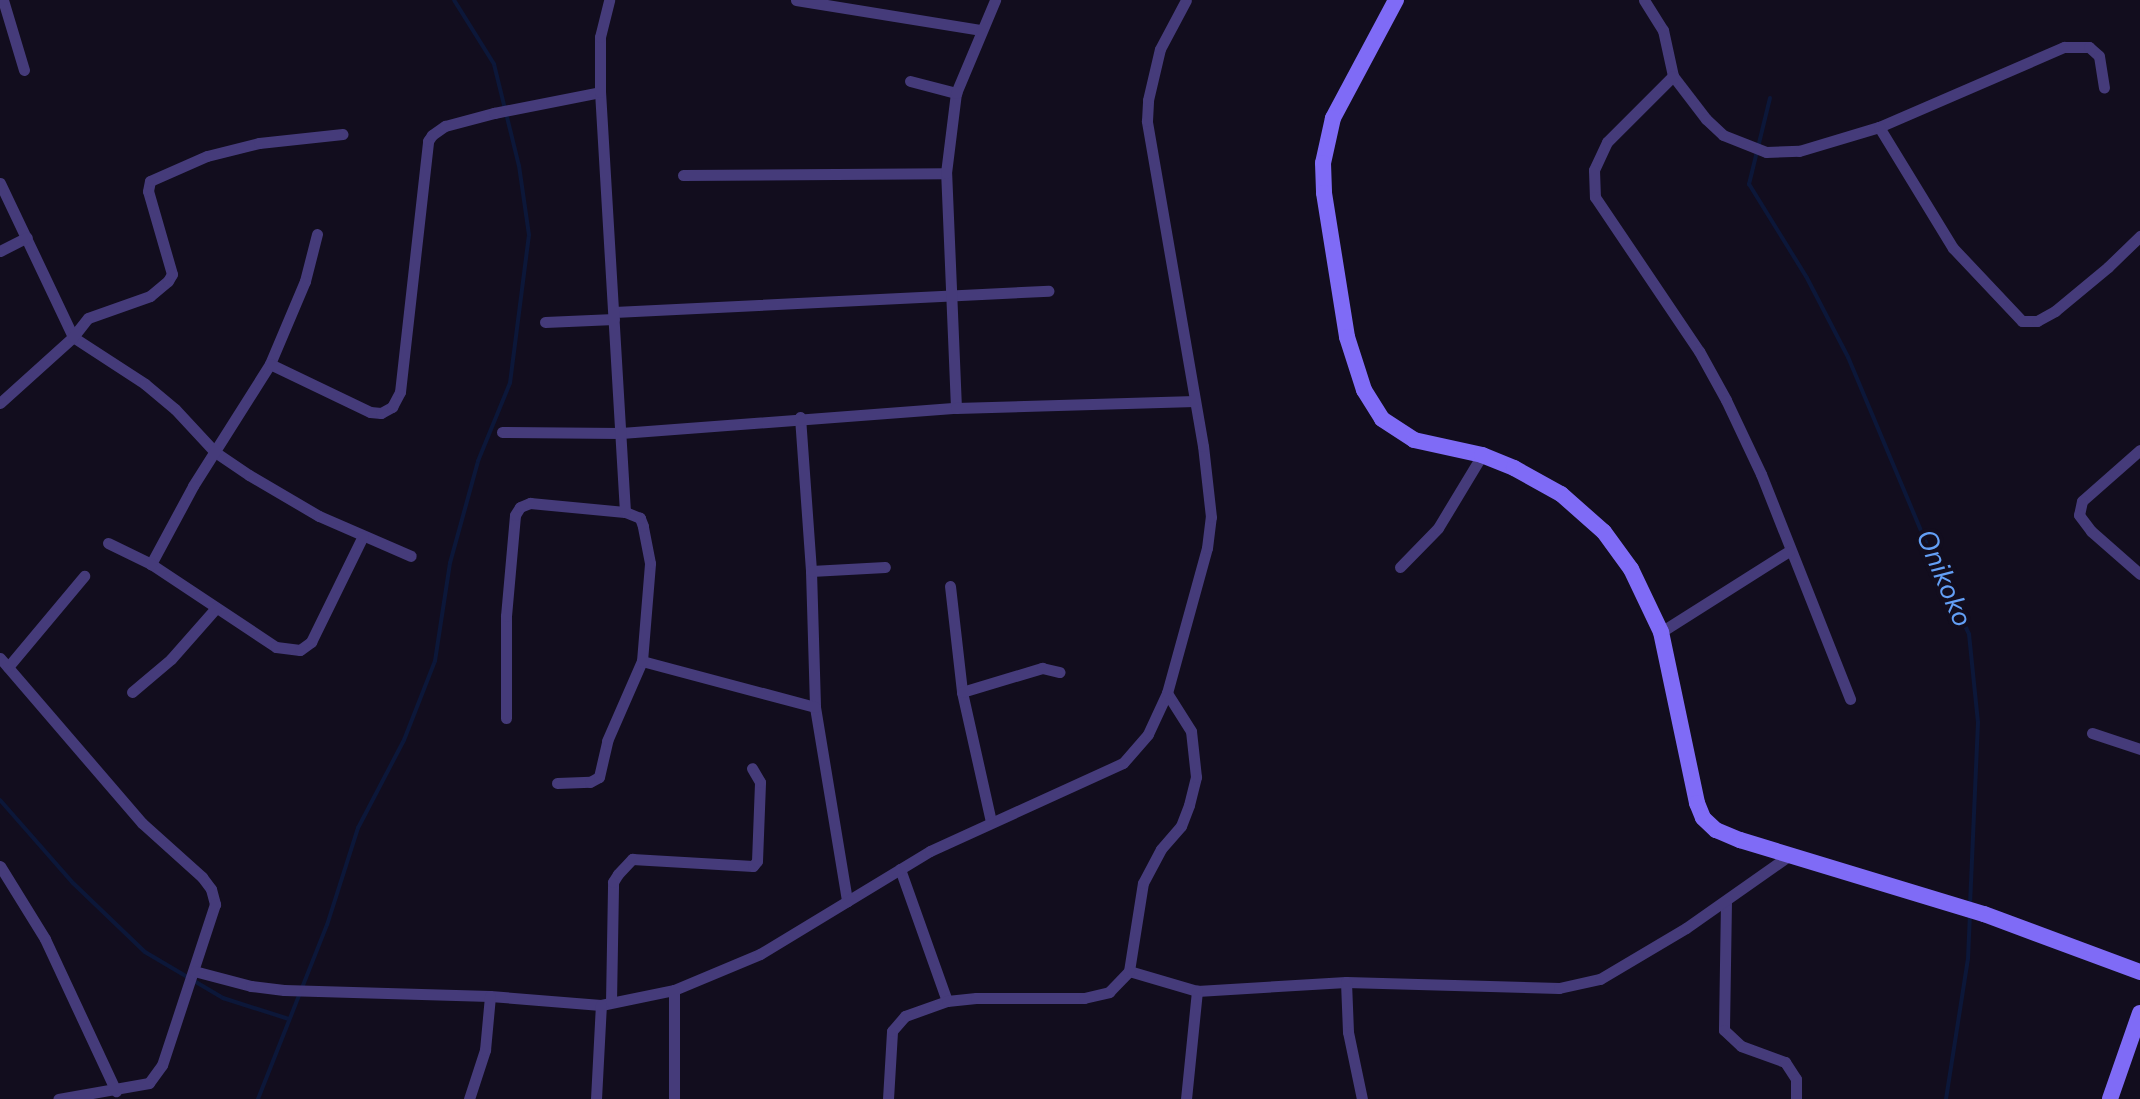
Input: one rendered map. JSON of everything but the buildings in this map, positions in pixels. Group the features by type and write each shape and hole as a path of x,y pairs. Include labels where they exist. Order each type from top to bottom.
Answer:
{"main road":[{"path":"1396,0 1340,101 1324,153 1324,193 1347,337 1364,390 1382,419 1414,440 1482,455 1561,494 1597,524 1631,569 1661,632 1703,818 1728,835 1984,914 2140,972"},
{"path":"2110,1099 2140,1013"}],"street":[{"path":"3,0 24,70"},
{"path":"609,0 600,37 600,92 625,512"},
{"path":"796,0 982,30"},
{"path":"956,408 946,173 956,93 995,0"},
{"path":"192,976 284,990 606,1003 674,990 760,954 900,869 991,822 1123,763 1148,734 1167,693 1207,548 1211,517 1195,401 1147,121 1148,100 1160,49 1185,0"},
{"path":"1644,0 1663,30 1673,76 1706,119 1723,135 1766,152 1799,151 1879,127 2064,47 2089,47 2099,56 2104,88"},
{"path":"1673,76 1607,142 1594,170 1595,197 1699,351 1761,474 1850,699"},
{"path":"910,81 956,93"},
{"path":"270,364 370,412 381,413 392,407 400,392 428,141 445,126 600,92"},
{"path":"1879,127 1953,248 2022,321 2037,321 2055,311 2140,236"},
{"path":"0,403 73,337 88,318 150,296 168,281 172,274 148,191 150,181 207,156 259,143 343,134"},
{"path":"683,175 946,173"},
{"path":"0,183 73,337 145,384 175,409 215,452 319,516 411,556"},
{"path":"151,564 270,364 305,281 317,234"},
{"path":"0,251 27,237"},
{"path":"545,322 614,315 1048,291"},
{"path":"502,432 621,433 800,417 956,408 1195,401"},
{"path":"800,417 811,571 815,707 847,901"},
{"path":"2140,450 2082,501 2079,515 2091,531 2140,574"},
{"path":"1400,567 1438,528 1482,455"},
{"path":"506,718 506,616 515,515 520,507 530,503 625,512 640,518 650,563 642,661 607,741 599,777 590,782 557,783"},
{"path":"108,543 151,564 276,647 300,650 311,642 363,536"},
{"path":"1661,632 1789,551"},
{"path":"811,571 885,567"},
{"path":"58,1099 149,1083 162,1065 215,904 211,889 142,823 4,663 84,576"},
{"path":"950,586 962,692 991,822"},
{"path":"132,692 171,659 216,608"},
{"path":"642,661 815,707"},
{"path":"962,692 1042,668 1060,672"},
{"path":"888,1099 892,1031 905,1016 947,1001 1084,998 1109,992 1129,971 1143,883 1161,849 1181,826 1196,777 1191,731 1167,693"},
{"path":"2092,733 2140,749"},
{"path":"596,1099 606,1003 613,882 632,859 753,866 757,861 760,782 752,768"},
{"path":"1129,971 1197,991 1346,982 1559,988 1600,979 1726,901 1790,855"},
{"path":"0,866 45,939 116,1091"},
{"path":"900,869 947,1001"},
{"path":"1726,901 1724,1030 1741,1046 1790,1067 1796,1079 1796,1099"},
{"path":"1346,982 1348,1032 1362,1099"},
{"path":"674,990 674,1099"},
{"path":"1186,1099 1197,991"},
{"path":"469,1099 485,1050 490,996"}],"waterway":[{"path":"258,1099 327,925 358,828 404,740 435,661 450,563 478,461 510,383 529,235 519,166 494,64 454,0"},
{"name":"Onikoko","path":"1770,98 1749,184 1807,278 1848,357 1926,543 1969,634 1978,722 1970,905"},
{"path":"0,800 73,883 145,952 223,998 289,1019"},
{"name":"Onikoko","path":"1946,1099 1968,959 1970,914"}]}
